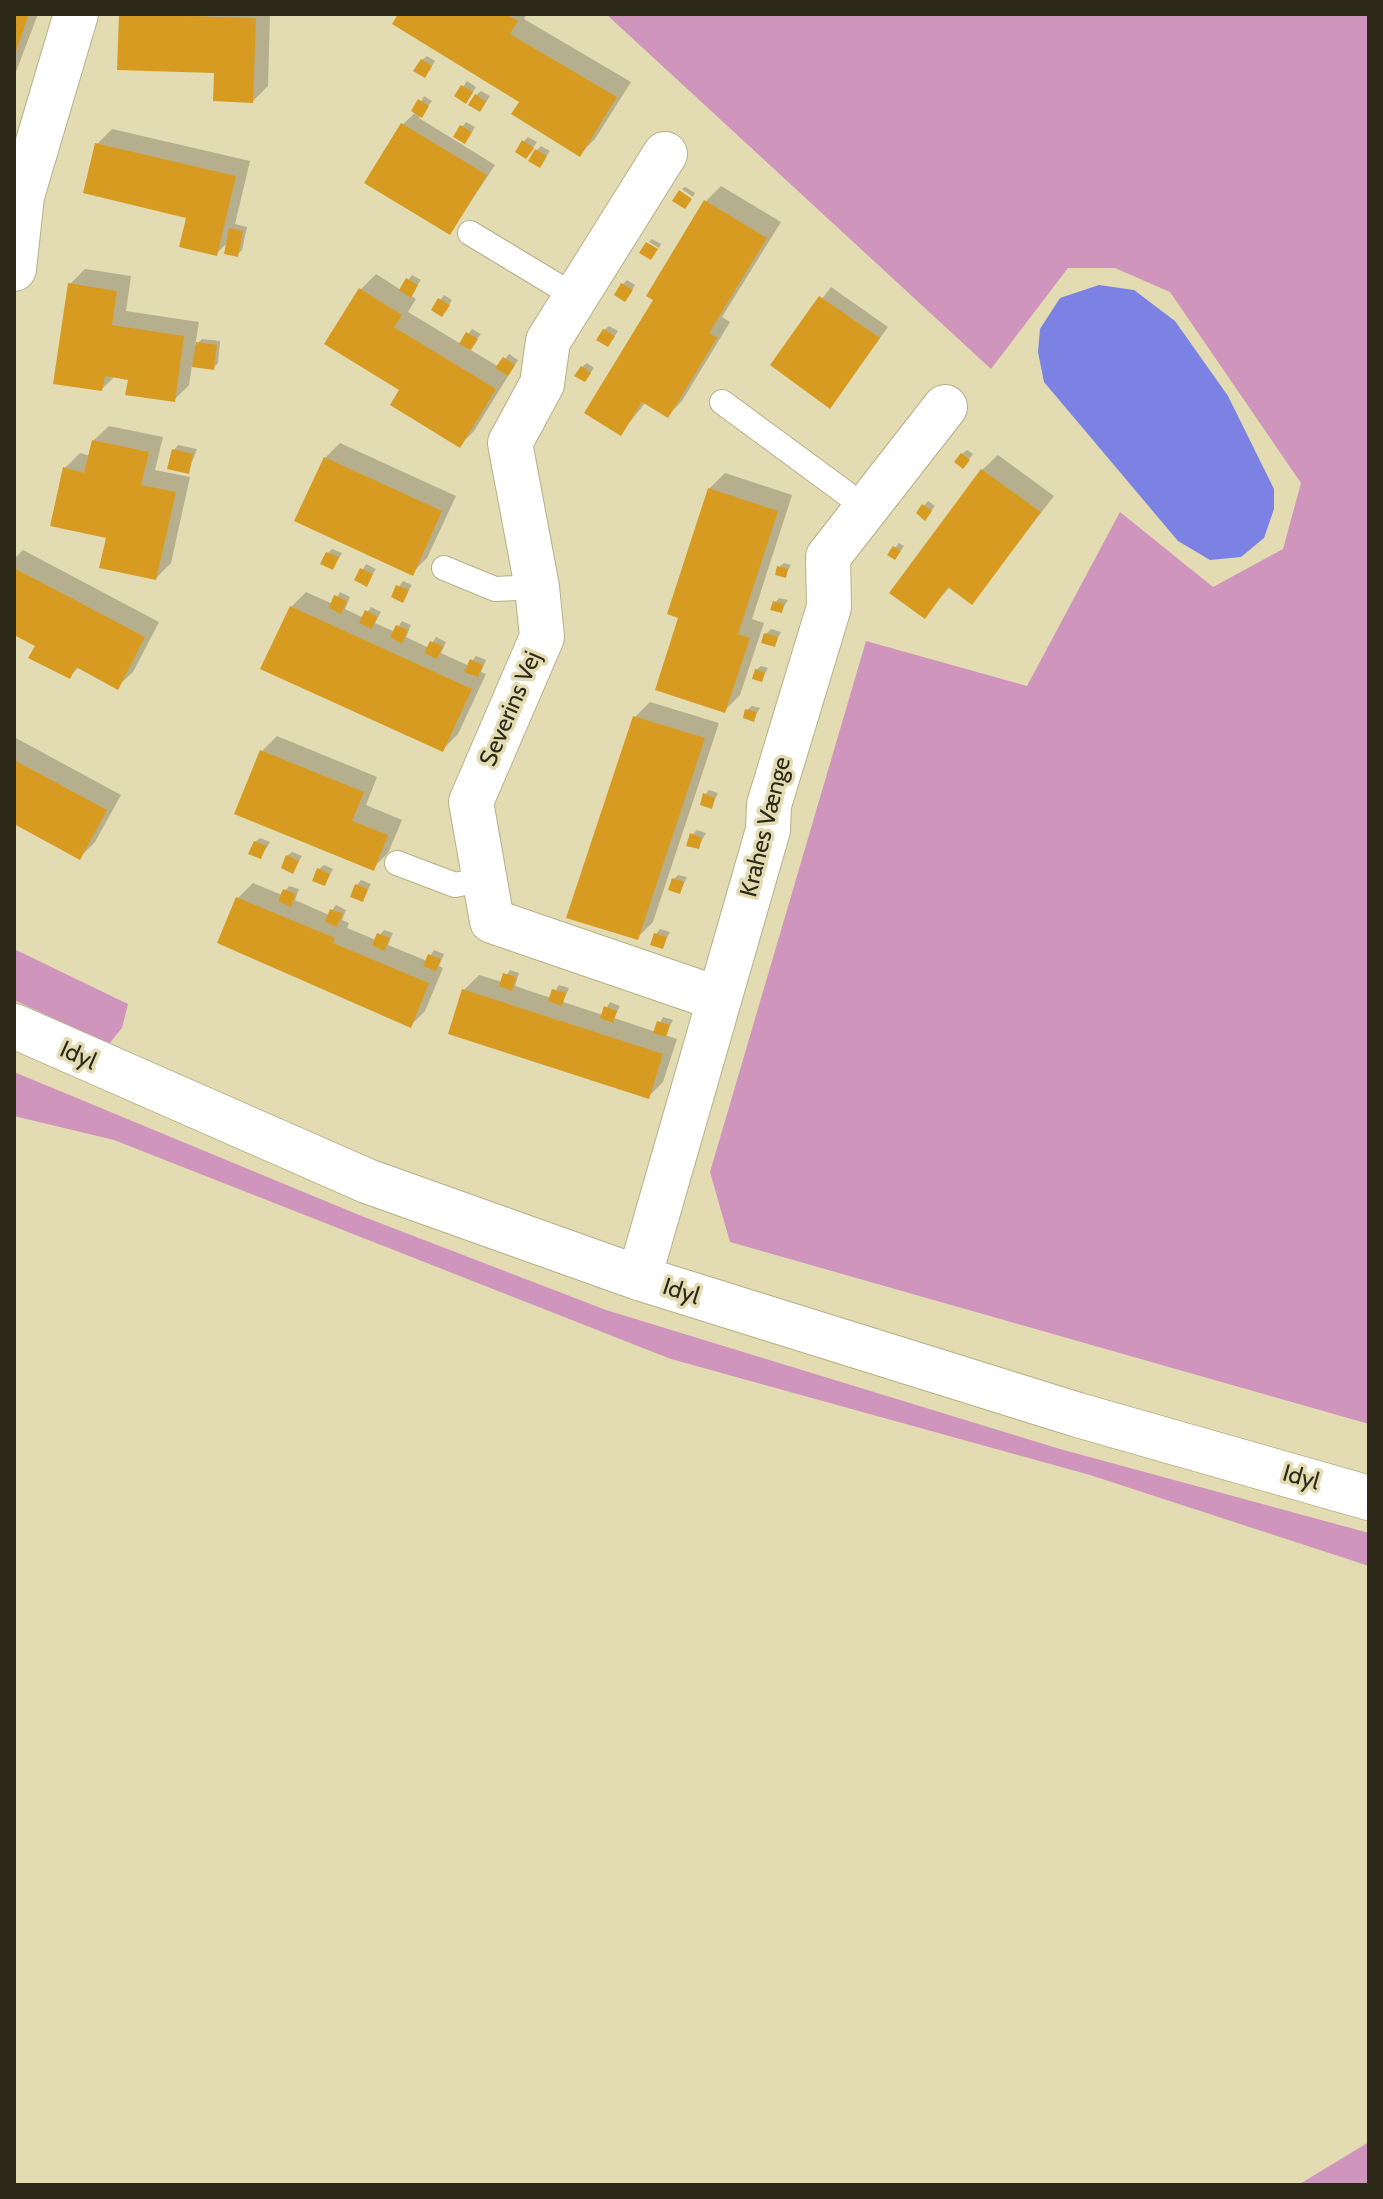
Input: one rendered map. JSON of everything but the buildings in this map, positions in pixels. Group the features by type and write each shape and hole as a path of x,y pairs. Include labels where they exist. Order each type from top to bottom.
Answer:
{"street":[{"path":"14,269 22,196 76,14"},
{"name":"Severins Vej","path":"665,154 548,341 542,384 510,443 537,587 542,637 471,802 492,921 719,999"},
{"name":"Krahes Vænge","path":"639,1278 768,830 769,805 829,607 828,557 945,407"},
{"name":"Idyl","path":"14,1026 367,1181 639,1278 990,1389 1369,1498"}],"lane":[{"path":"470,233 576,297"},
{"path":"722,402 866,508"},
{"path":"444,568 495,589 537,587"},
{"path":"397,863 455,885 484,879"}],"shaded area":[{"path":"606,14 1369,14 1369,1424 730,1242 710,1172 866,641 1027,686 1120,512 1213,587 1283,549 1301,483 1170,292 1115,268 1068,268 991,369"},
{"path":"14,949 128,1004 122,1028 109,1044 14,1000"},
{"path":"14,1072 359,1215 606,1310 1060,1449 1369,1533 1369,1566 1090,1475 671,1359 114,1140 14,1116"},
{"path":"1369,2142 1369,2185 1298,2185"}],"water":[{"path":"1099,285 1134,290 1175,321 1228,396 1274,489 1274,509 1264,538 1241,557 1210,560 1178,541 1044,382 1038,352 1040,329 1060,298"}]}
